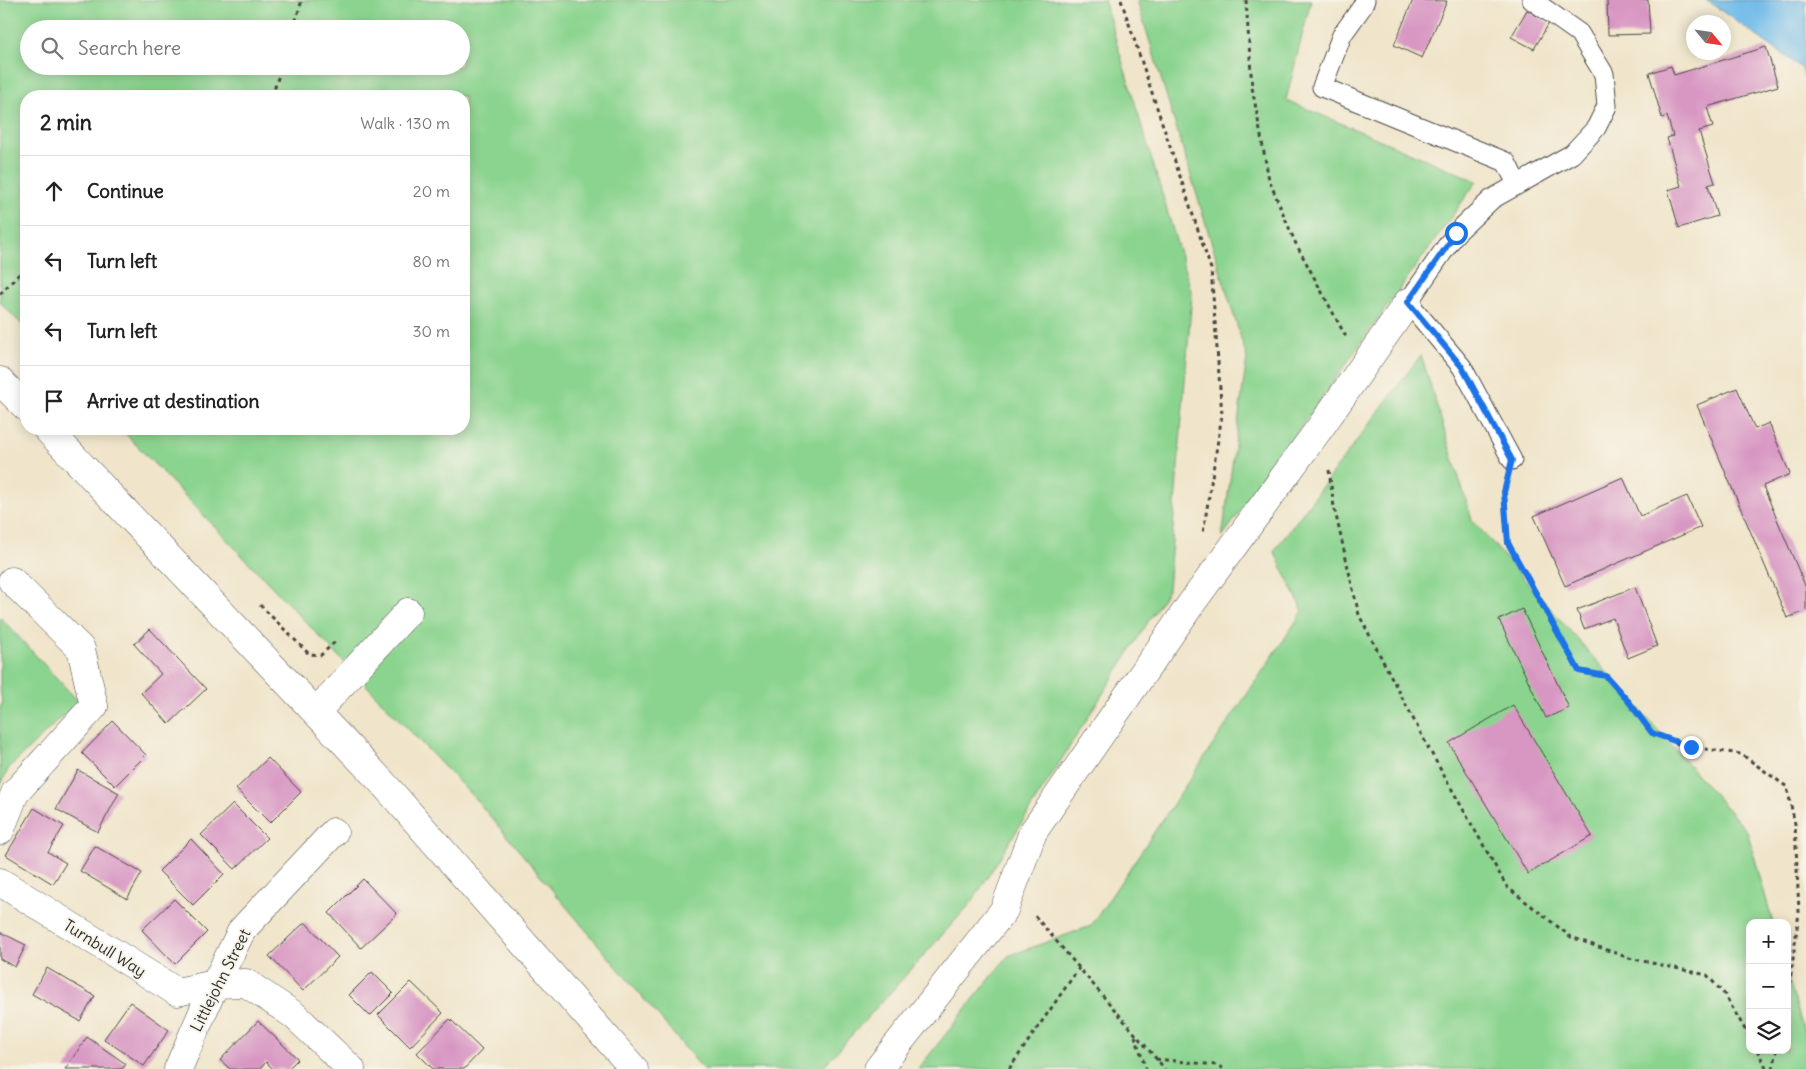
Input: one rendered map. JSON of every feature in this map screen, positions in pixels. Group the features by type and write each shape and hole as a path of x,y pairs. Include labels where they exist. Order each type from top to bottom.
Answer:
{"street":[{"path":"878,1069 1004,910 1033,832 1191,604 1322,425 1408,302"},
{"path":"0,381 20,400"},
{"path":"53,435 381,781 634,1069"},
{"path":"0,831 15,793 94,706 81,649 12,581"},
{"path":"316,712 408,612"},
{"name":"Littlejohn Street","path":"178,1069 215,984 242,930 334,832"},
{"name":"Turnbull Way","path":"0,882 177,992 215,984 246,983 294,1016 351,1069"}],"lane":[{"path":"1365,0 1342,35 1322,87 1506,162 1517,184"},
{"path":"1512,460 1462,367 1408,302 1456,233 1492,198 1572,154 1596,128 1607,106 1604,74 1579,32 1532,0"}],"path":[{"path":"296,20 302,0"},
{"path":"1121,0 1211,269 1222,415 1202,538"},
{"path":"1246,0 1252,87 1269,180 1295,242 1334,316 1350,344 1368,360"},
{"path":"274,90 279,75"},
{"path":"0,294 20,273"},
{"path":"1322,425 1334,507 1359,615 1430,750 1507,887 1571,937 1629,958 1706,975 1725,995 1746,1031"},
{"path":"1512,460 1504,492 1508,543 1579,671 1606,676 1629,702 1652,733 1691,747 1741,754 1787,787 1794,824 1799,912 1791,975"},
{"path":"260,604 309,654 321,655 341,636"},
{"path":"1012,889 1165,1069"},
{"path":"1009,1069 1079,968"},
{"path":"1134,1033 1146,1069"},
{"path":"1759,1054 1768,1069"},
{"path":"1773,1069 1776,1054"},
{"path":"1156,1058 1216,1065 1224,1069"}],"green space":[{"path":"0,0 1104,0 1192,294 1168,590 972,902 821,1069 703,1069 478,802 127,435 470,435 470,90 20,90 20,323 0,302"},
{"path":"1137,0 1311,0 1286,100 1477,181 1222,537 1247,358"},
{"path":"1421,355 1472,520 1747,831 1772,919 1746,919 1746,1054 1791,1054 1791,987 1806,1039 1806,1069 918,1069 1008,956 1091,926 1303,611 1274,551"},
{"path":"0,617 78,701 9,768 0,785 0,707 2,704 0,687"}],"water":[{"path":"1706,0 1806,0 1806,81 1802,68 1731,18 1731,15 1727,15"}],"building":[{"path":"1413,0 1447,1 1422,58 1394,45"},
{"path":"1607,0 1648,0 1650,34 1608,35"},
{"path":"1527,10 1549,23 1534,49 1511,37"},
{"path":"1766,47 1778,86 1707,107 1713,127 1699,131 1715,183 1708,185 1717,216 1679,228 1668,190 1681,186 1667,138 1673,136 1667,116 1662,118 1649,73 1671,66 1674,75 1723,60 1731,60 1731,58"},
{"path":"1737,388 1755,429 1769,423 1790,474 1763,486 1806,588 1806,611 1787,618 1697,405"},
{"path":"1623,477 1640,516 1687,496 1701,527 1565,586 1534,516"},
{"path":"1635,587 1657,646 1628,658 1613,618 1584,629 1577,610"},
{"path":"1522,609 1569,708 1546,718 1499,620"},
{"path":"150,629 206,689 169,724 141,693 161,674 134,644"},
{"path":"1513,705 1592,836 1528,874 1449,743"},
{"path":"113,721 146,755 115,786 82,753"},
{"path":"268,758 301,792 270,823 236,789"},
{"path":"78,770 119,793 98,832 56,809"},
{"path":"233,804 267,838 235,869 201,835"},
{"path":"34,808 64,826 48,852 66,863 53,884 6,855"},
{"path":"191,839 224,874 193,905 159,871"},
{"path":"95,846 142,873 127,899 80,871"},
{"path":"363,879 397,914 361,948 329,913"},
{"path":"174,899 207,932 175,964 142,930"},
{"path":"305,922 338,957 303,991 269,956"},
{"path":"0,932 26,945 15,967 0,959"},
{"path":"47,968 95,996 80,1021 32,994"},
{"path":"372,972 393,993 370,1016 349,995"},
{"path":"411,982 443,1013 410,1047 378,1015"},
{"path":"130,1002 169,1030 144,1066 104,1039"},
{"path":"450,1019 482,1050 464,1069 433,1069 417,1053"},
{"path":"258,1021 298,1059 288,1069 273,1069 266,1062 260,1069 230,1069 220,1060"},
{"path":"87,1037 126,1064 122,1069 65,1069"}],"route":[{"path":"1456,233 1408,302 1462,367 1512,460 1504,492 1508,543 1579,671 1606,676 1629,702 1652,733 1691,747"}]}
